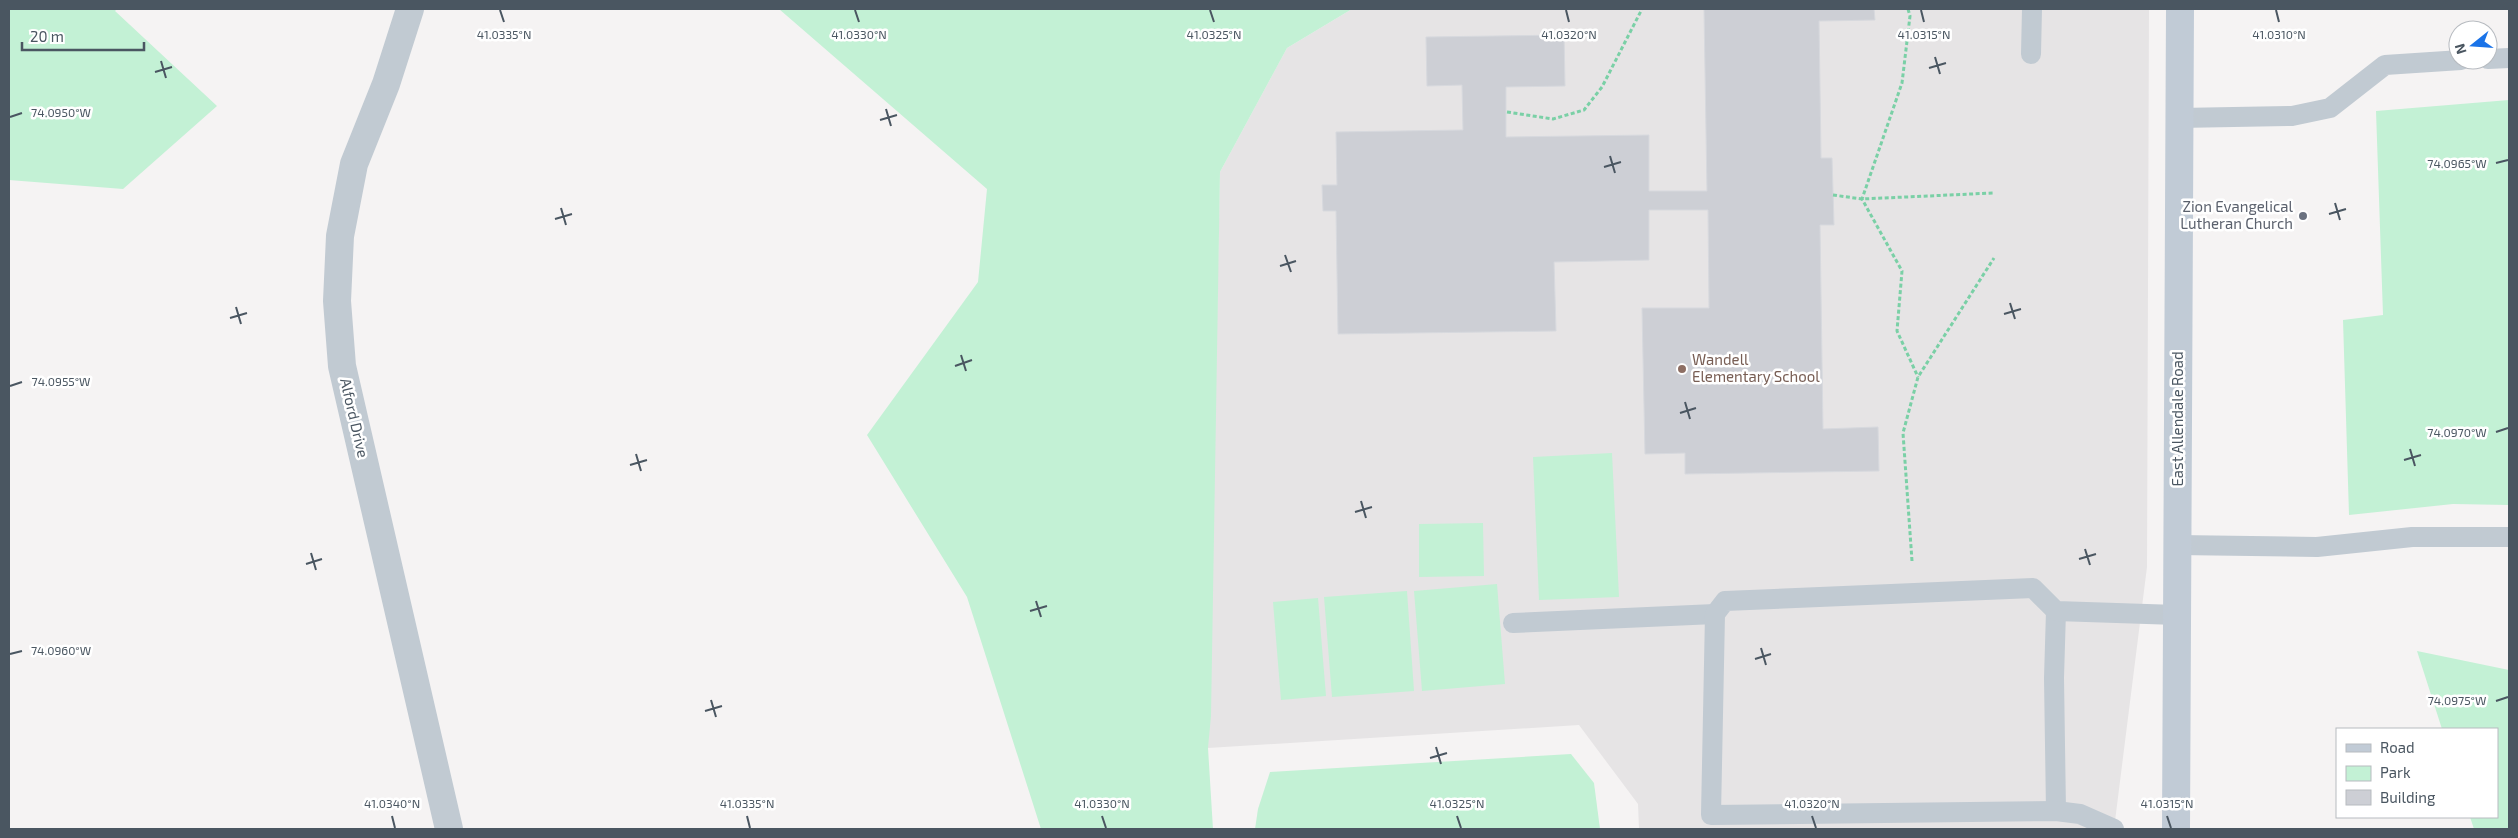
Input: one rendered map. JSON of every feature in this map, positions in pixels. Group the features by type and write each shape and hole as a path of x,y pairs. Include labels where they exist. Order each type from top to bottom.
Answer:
{"main road":[{"name":"East Allendale Road","path":"2176,829 2180,9"}],"street":[{"name":"Alford Drive","path":"410,9 386,84 354,164 340,236 337,301 342,366 449,829"}],"lane":[{"path":"2031,54 2032,9"},
{"path":"2179,118 2301,114 2330,108 2385,65 2448,61"},
{"path":"2177,545 2317,547 2412,537 2509,537"},
{"path":"2114,829 2080,814 2056,812 1711,814 1715,614 1725,601 1914,591 2033,588 2056,611 2177,615"},
{"path":"2056,611 2054,678 2056,812"},
{"path":"1513,622 1715,614"}],"path":[{"path":"1506,112 1554,119 1584,110 1602,87 1642,9"},
{"path":"1908,9 1910,16 1902,83 1862,199 1902,271 1897,331 1918,377"},
{"path":"1833,195 1862,199 1993,193"},
{"path":"1914,591 1903,433 1918,377 1994,258"}],"shaded area":[{"name":"Wandell Elementary School","path":"1352,9 2149,9 2147,567 2114,829 1639,829 1638,804 1579,725 1208,748 1220,172 1287,48"}],"green space":[{"path":"9,9 117,9 115,11 217,106 123,189 9,180"},
{"path":"779,9 1352,9 1287,48 1220,172 1211,716 1208,748 1213,829 1041,829 967,597 867,435 978,282 987,189"},
{"path":"2509,100 2509,505 2453,504 2349,515 2343,320 2383,315 2376,111"},
{"path":"1612,453 1619,597 1539,600 1533,457"},
{"path":"1483,523 1484,576 1419,577 1419,524"},
{"path":"1497,584 1505,684 1422,691 1414,591"},
{"path":"1407,591 1414,691 1332,697 1324,597"},
{"path":"1318,598 1326,696 1281,700 1273,602"},
{"path":"2417,651 2509,670 2509,829 2474,829 2470,818 2498,818 2498,728 2442,728"},
{"path":"1571,754 1594,783 1600,829 1255,829 1258,809 1270,772"}],"building":[{"path":"1704,9 1874,9 1875,20 1819,21 1821,158 1832,158 1834,225 1820,225 1823,429 1878,427 1879,471 1685,474 1685,453 1645,454 1642,308 1709,308 1708,210 1649,210 1649,260 1554,262 1556,331 1338,334 1336,211 1323,211 1322,185 1337,185 1336,132 1463,130 1462,85 1427,86 1426,37 1564,35 1565,86 1506,87 1506,137 1649,135 1649,191 1707,191"}],"place":[{"name":"Zion Evangelical Lutheran Church","path":"2303,216"},
{"name":"Wandell Elementary School","path":"1682,369"}]}
